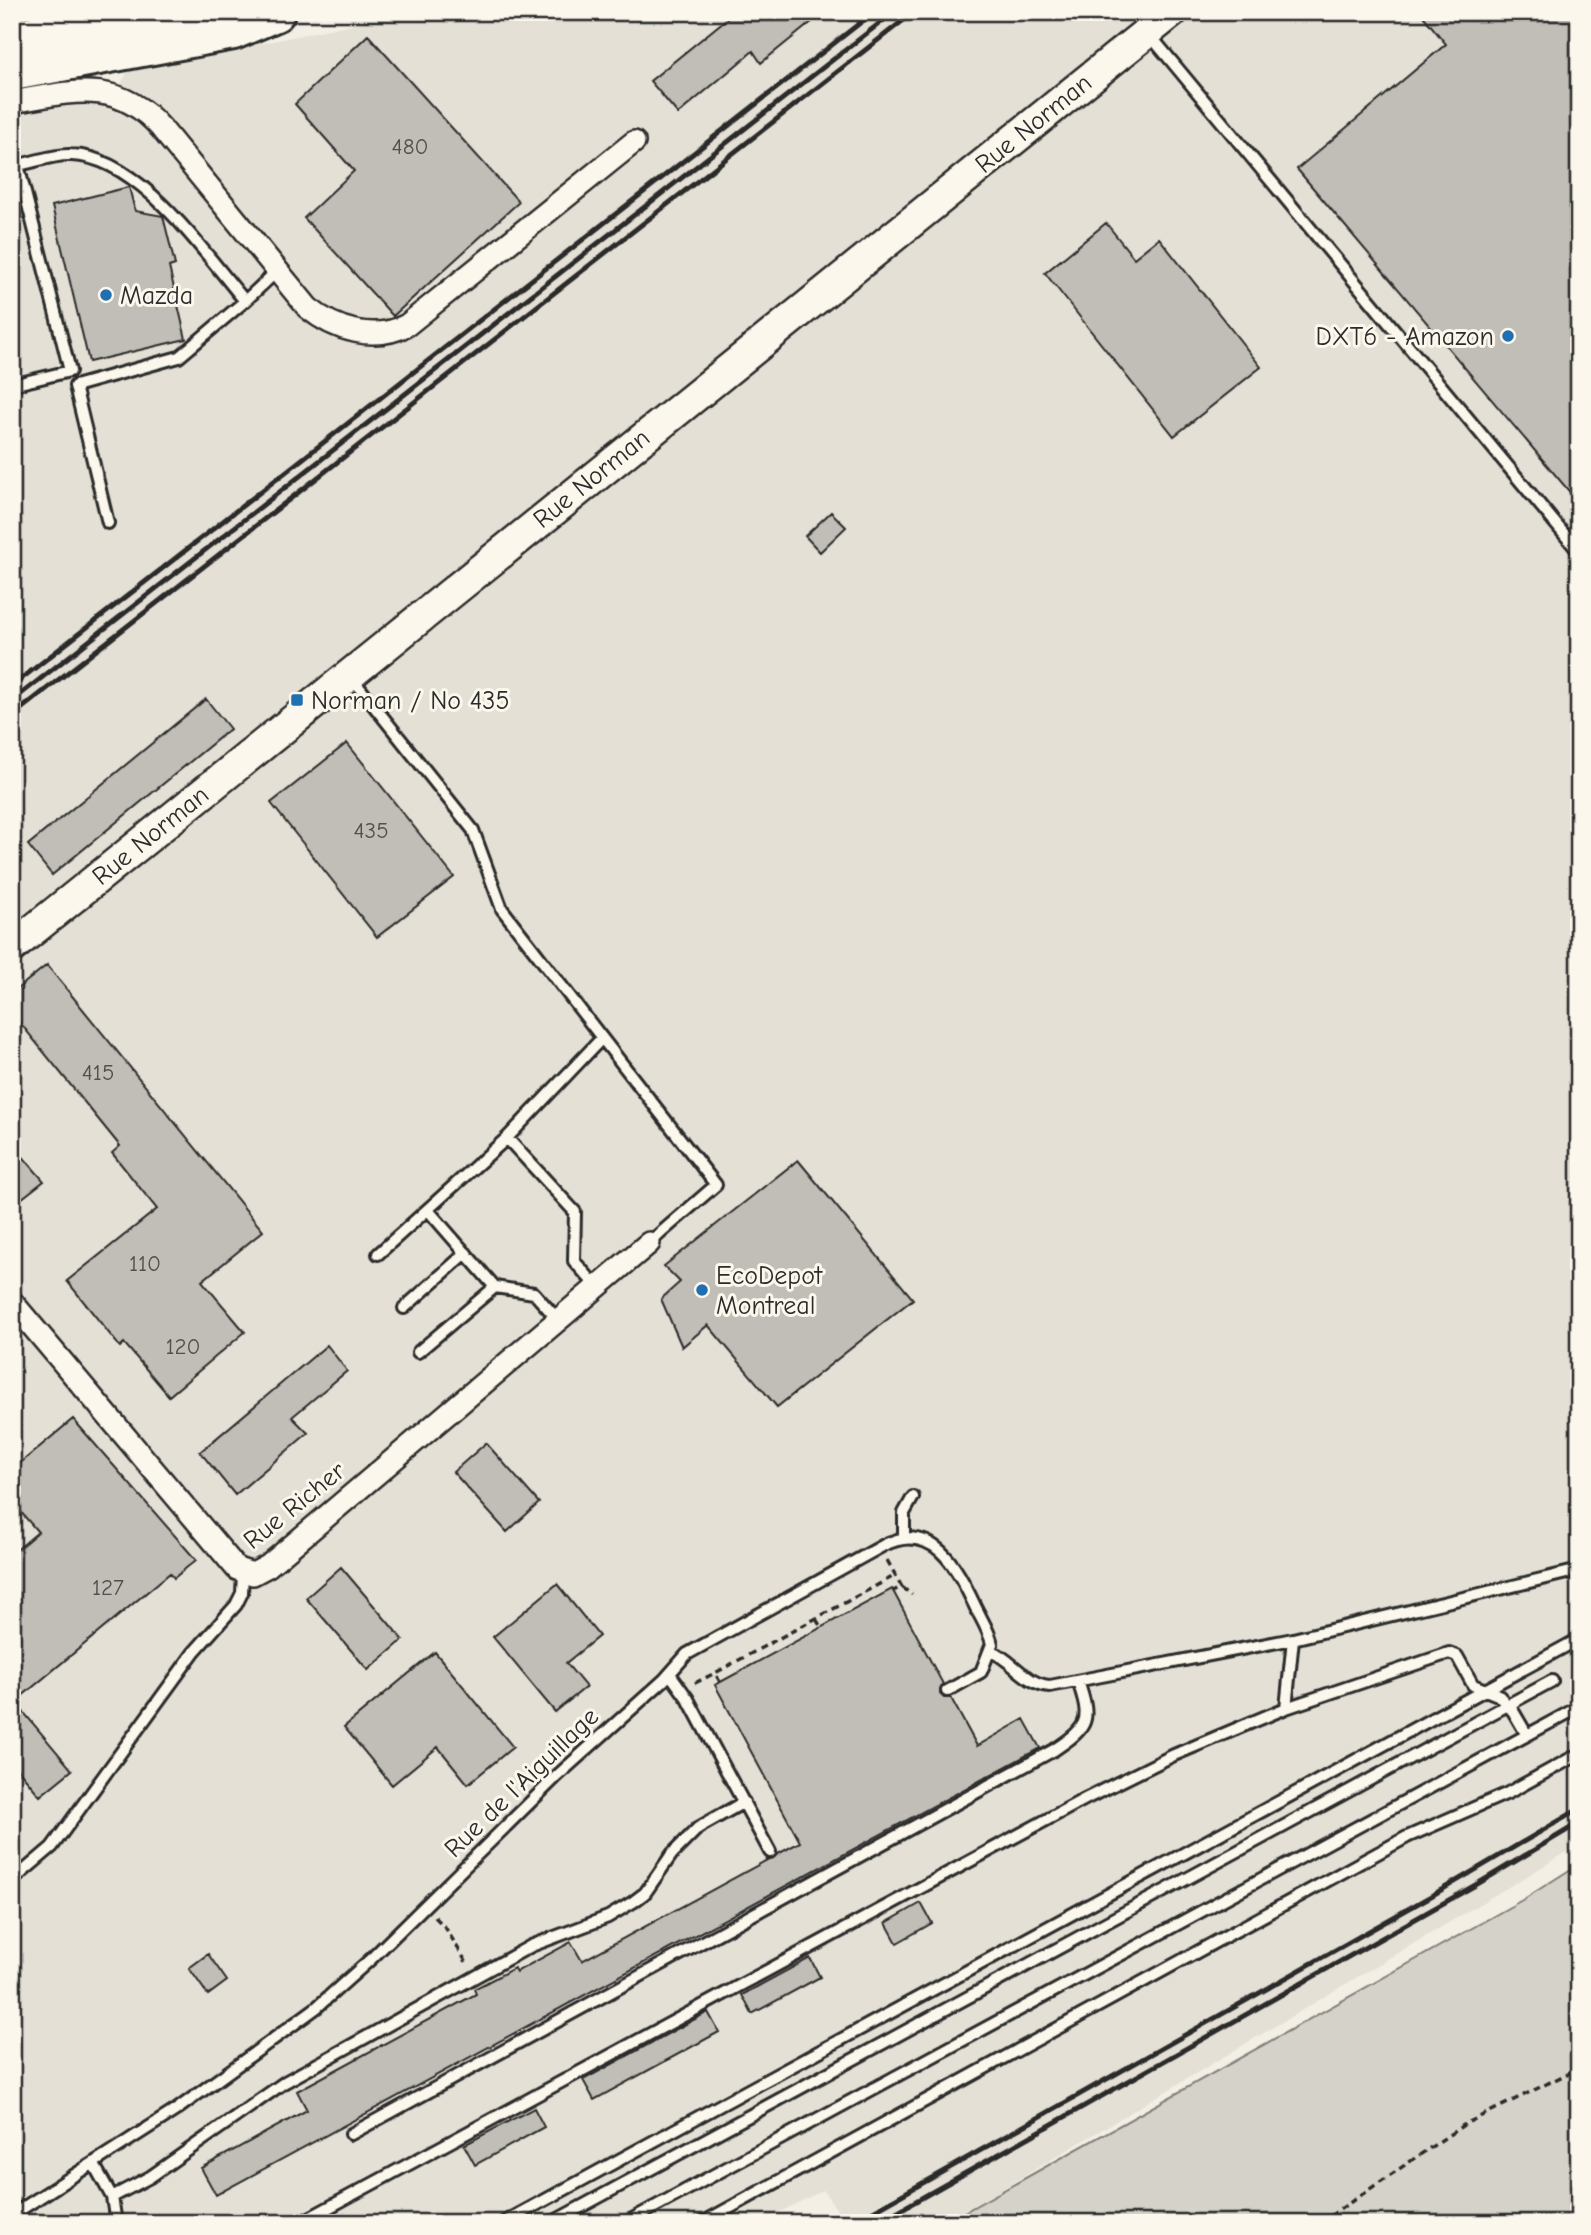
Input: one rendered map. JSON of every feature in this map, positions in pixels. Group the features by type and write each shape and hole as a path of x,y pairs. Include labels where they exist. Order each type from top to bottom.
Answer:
{"highway":[{"path":"12,39 165,12"},
{"path":"12,71 233,30 275,12"}],"street":[{"name":"Rue Norman","path":"12,947 1172,12"},
{"path":"12,102 92,91 114,95 135,104 161,128 308,308 334,325 368,333 399,329 634,142"},
{"name":"Rue Richer","path":"12,1302 243,1573 253,1574 268,1566 649,1242"}],"lane":[{"path":"1147,32 1579,552"},
{"path":"108,523 75,386 15,166 69,155 95,158 116,168 145,186 244,300"},
{"path":"75,386 179,357 277,271"},
{"path":"12,385 70,371"},
{"path":"349,674 473,830 502,909 716,1185 649,1242"},
{"path":"378,1254 507,1138 602,1038"},
{"path":"507,1138 575,1212 575,1261 598,1288"},
{"path":"428,1210 495,1287 534,1293 559,1321"},
{"path":"404,1307 466,1253"},
{"path":"418,1352 495,1287"},
{"path":"913,1497 904,1513 904,1538 924,1540 943,1553 968,1591 990,1639 991,1651 981,1672 947,1691"},
{"name":"Rue de l'Aiguillage","path":"12,2215 186,2103 316,2008 372,1958 575,1759 697,1647 884,1545 904,1538"},
{"path":"991,1651 1007,1659 1035,1683 1050,1686 1293,1639 1579,1570"},
{"path":"12,1881 52,1847 194,1652 236,1605 242,1593 243,1573"},
{"path":"1286,1708 1293,1639"},
{"path":"503,2223 1579,1639"},
{"path":"300,2223 1087,1798 1174,1755 1286,1708 1444,1652 1457,1657 1473,1685 1498,1695 1527,1735"},
{"path":"670,1674 681,1689 770,1852"},
{"path":"351,2134 1054,1750 1075,1734 1087,1717 1078,1681"},
{"path":"551,2223 1552,1681"},
{"path":"625,2223 1579,1707"},
{"path":"702,2223 1407,1837 1508,1793 1579,1754"},
{"path":"112,2197 150,2178 285,2082 531,1946 608,1917 633,1902 645,1893 671,1854 698,1828 744,1802"},
{"path":"93,2163 112,2197 116,2223"}],"path":[{"path":"886,1559 902,1587 912,1595"},
{"path":"681,1689 715,1674 896,1575"},
{"path":"893,1591 902,1587"},
{"path":"816,1619 821,1627"},
{"path":"715,1674 720,1682"},
{"path":"445,1927 470,1968"},
{"path":"1320,2223 1465,2124 1579,2068"}],"shaded area":[{"path":"409,12 1579,12 1579,1845 945,2223 846,2223 823,2190 759,2223 12,2223 12,114 84,100 110,107 127,72"},
{"path":"1579,1864 1579,2223 945,2223 1524,1899"}],"building":[{"path":"735,12 824,12 761,63 753,51 678,114 650,81"},
{"name":"DXT6 - Amazon","path":"1420,12 1579,12 1579,503 1297,169 1446,44"},
{"path":"368,35 519,202 393,316 304,218 354,171 295,104"},
{"path":"129,187 135,211 163,216 175,265 169,267 186,339 89,362 52,206"},
{"path":"1106,223 1134,258 1159,238 1261,367 1174,436 1045,273"},
{"path":"831,512 846,527 820,552 805,536"},
{"path":"206,699 230,729 52,875 28,845"},
{"path":"347,743 454,877 377,937 271,803"},
{"path":"47,965 263,1231 202,1281 245,1332 169,1396 124,1343 120,1347 67,1281 157,1209 112,1153 120,1146 12,1013 12,993"},
{"path":"12,1144 44,1181 12,1206"},
{"path":"798,1160 913,1299 777,1407 708,1325 682,1347 661,1299 680,1282 664,1266"},
{"path":"327,1345 347,1371 292,1417 308,1433 235,1495 200,1452"},
{"path":"73,1419 196,1560 174,1578 170,1573 15,1702 72,1770 40,1796 12,1762 12,1554 38,1532 12,1502 12,1470"},
{"path":"486,1443 539,1503 507,1532 453,1472"},
{"path":"341,1567 403,1640 368,1670 306,1598"},
{"path":"557,1584 599,1636 566,1663 586,1687 555,1712 493,1637"},
{"path":"892,1589 943,1684 940,1694 944,1698 951,1698 977,1746 1024,1719 1040,1748 216,2195 201,2168 307,2110 297,2091 476,1994 474,1989 514,1968 516,1972 571,1942 582,1961 800,1842 715,1685"},
{"path":"435,1652 513,1747 468,1784 438,1747 392,1785 344,1727"},
{"path":"921,1903 932,1923 897,1943 886,1923"},
{"path":"208,1954 227,1981 208,1995 189,1968"},
{"path":"810,1958 820,1977 752,2014 742,1995"},
{"path":"708,2012 719,2032 594,2100 583,2080"},
{"path":"534,2108 544,2127 475,2165 464,2145"}],"railway":[{"path":"12,686 874,12"},
{"path":"12,701 894,12"},
{"path":"12,716 914,12"},
{"path":"852,2223 1431,1896 1579,1809"},
{"path":"877,2223 1479,1883 1579,1823"}],"place":[{"name":"Mazda","path":"106,295"},
{"name":"DXT6 - Amazon","path":"1508,336"},
{"name":"Norman / No 435","path":"297,700"},
{"name":"EcoDepot Montreal","path":"702,1290"}]}
